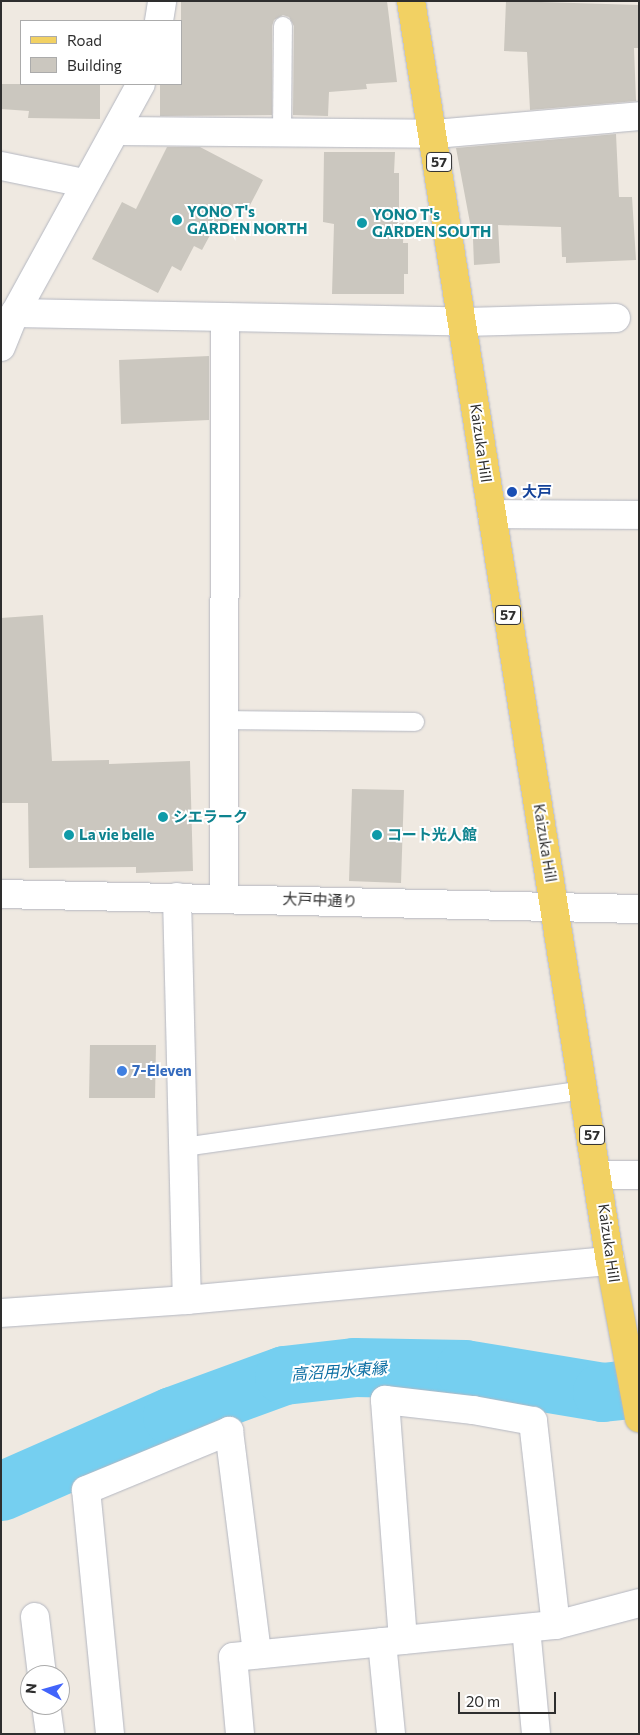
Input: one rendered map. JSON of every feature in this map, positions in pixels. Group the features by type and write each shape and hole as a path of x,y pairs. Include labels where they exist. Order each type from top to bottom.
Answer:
{"main road":[{"name":"57","path":"411,1 464,322"},
{"name":"Kaizuka Hill","path":"464,322 492,514 599,1175 610,1261 638,1412"}],"street":[{"path":"159,20 162,1"},
{"path":"1,346 15,313 84,183 117,131 140,85"},
{"path":"117,131 434,134 639,116"},
{"path":"1,166 84,183"},
{"path":"15,313 464,322 616,318"},
{"path":"224,897 225,317"},
{"path":"492,514 639,515"},
{"name":"大戸中通り","path":"1,894 224,897 639,909"},
{"path":"177,897 187,1300"},
{"path":"599,1175 639,1175"},
{"path":"1,1313 187,1300 610,1261"},
{"path":"391,1734 393,1641 385,1400 473,1410 533,1421 556,1625"},
{"path":"110,1734 86,1490 229,1431 257,1654"},
{"path":"240,1734 233,1657 556,1625 639,1603"},
{"path":"35,1617 41,1665"},
{"path":"526,1628 536,1734"},
{"path":"47,1715 50,1734"}],"lane":[{"path":"282,132 283,26"},
{"path":"224,720 415,722"},
{"path":"184,1147 585,1090"}],"building":[{"path":"181,1 387,1 397,82 366,84 367,89 329,92 328,116 293,115 294,26 289,17 283,15 274,20 272,26 272,115 160,116 160,85 182,85"},
{"path":"506,1 639,5 639,48 634,48 636,101 530,110 527,52 504,51"},
{"path":"1,84 100,85 100,119 28,118 29,111 1,109"},
{"path":"616,134 619,197 632,197 636,260 566,263 566,257 562,257 561,227 498,225 500,263 474,265 473,239 456,148"},
{"name":"YONO T's GARDEN NORTH","path":"167,147 200,147 263,180 248,209 237,203 224,228 216,224 202,250 194,246 181,271 172,266 158,293 92,259 122,202 136,209"},
{"name":"YONO T's GARDEN SOUTH","path":"324,152 395,152 394,173 399,173 399,223 404,223 403,243 408,243 408,274 404,274 404,294 332,294 334,224 323,222"},
{"path":"209,356 209,420 121,424 119,360"},
{"path":"43,615 52,761 109,760 109,764 190,761 193,871 136,873 136,867 29,868 28,803 1,803 1,618"},
{"name":"コート光人館","path":"352,789 404,790 401,883 349,881"},
{"name":"7-Eleven","path":"90,1045 156,1045 155,1098 89,1098"}],"waterway":[{"name":"高沼用水東縁","path":"1,1491 172,1416 284,1375 354,1367 465,1369 602,1392 639,1388"}],"place":[{"name":"YONO T's GARDEN NORTH","path":"177,220"},
{"name":"YONO T's GARDEN SOUTH","path":"362,223"},
{"name":"大戸","path":"512,492"},
{"name":"シエラーク","path":"163,817"},
{"name":"La vie belle","path":"69,835"},
{"name":"コート光人館","path":"377,835"},
{"name":"7-Eleven","path":"122,1071"}]}
